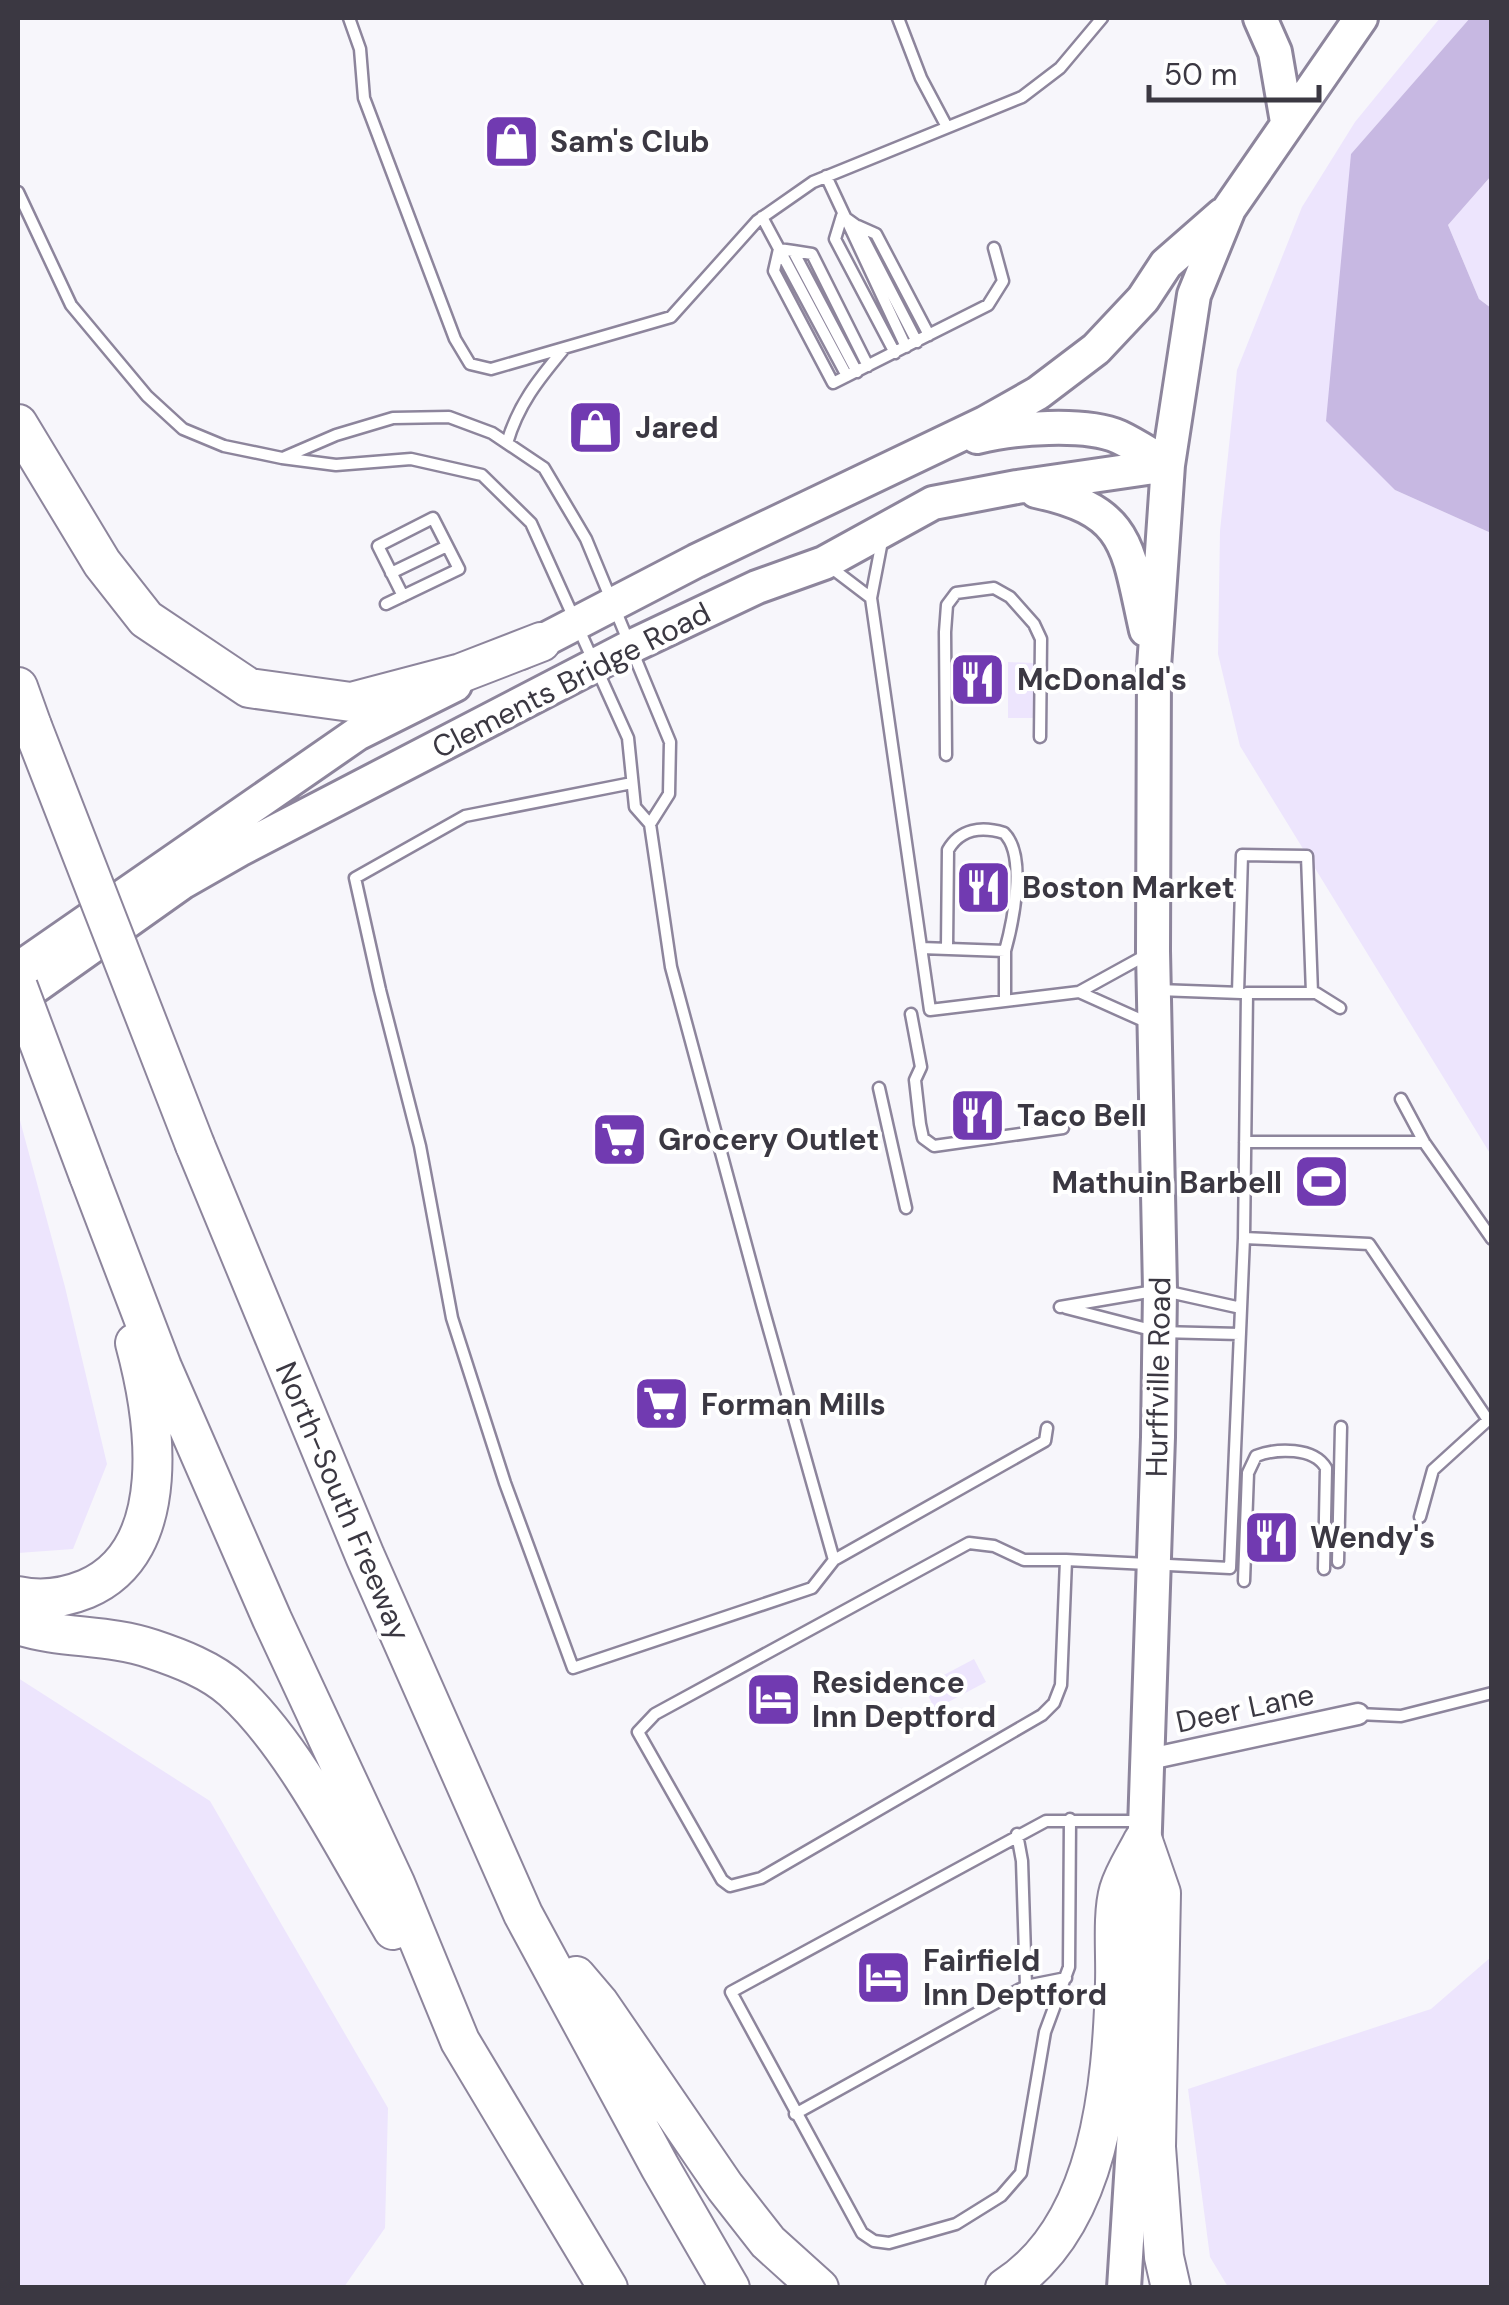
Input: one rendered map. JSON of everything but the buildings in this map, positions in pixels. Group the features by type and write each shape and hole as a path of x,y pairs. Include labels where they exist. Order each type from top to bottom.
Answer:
{"highway":[{"path":"18,424 102,563 146,619 249,688 351,702 461,673 541,642"},
{"name":"North-South Freeway","path":"18,687 194,1145 365,1556 523,1914 730,2288"},
{"path":"18,986 162,1367 272,1619 395,1883 460,2041"},
{"path":"18,1596 34,1600 54,1598 96,1584 118,1566 133,1546 147,1514 152,1433 139,1359 88,1176"},
{"path":"18,1626 149,1647 204,1670 232,1688 294,1764 608,2288"},
{"path":"1006,2288 1040,2260 1060,2235 1084,2181 1108,2100 1118,1891 1143,1831"},
{"path":"1143,1831 1161,1893 1156,2146 1164,2257 1171,2288"},
{"path":"523,1914 600,2003 725,2187 768,2242 819,2288"}],"main road":[{"path":"1260,18 1275,52 1288,122"},
{"name":"Clements Bridge Road","path":"1168,466 1194,295 1229,208 1361,18"},
{"name":"Clements Bridge Road","path":"18,969 357,734 1038,393 1096,350 1142,299 1166,264 1229,208"},
{"name":"Clements Bridge Road","path":"936,446 1007,429 1060,428 1116,436 1168,466"},
{"name":"Clements Bridge Road","path":"18,999 183,882 630,647 757,587 824,563 934,503 1168,466"},
{"name":"Hurffville Road","path":"1124,2288 1136,2099 1160,1332 1153,951 1154,667 1168,466"},
{"path":"1017,487 1072,499 1099,512 1127,549 1154,667"}],"street":[{"name":"Deer Lane","path":"1145,1760 1358,1714"}],"lane":[{"path":"349,18 360,50 364,98 455,339 470,364 491,369 671,317 762,218 813,182 1022,97 1060,68 1102,18"},
{"path":"898,18 921,78 947,127"},
{"path":"826,176 906,347"},
{"path":"18,192 71,305 146,396 183,430 224,446 282,458 336,465 411,459 482,475 531,523 628,738 634,807 650,824 671,967 834,1560"},
{"path":"842,215 876,234 929,336"},
{"path":"762,218 779,249 774,271 833,383 988,304 1003,281 994,248"},
{"path":"857,226 906,347"},
{"path":"779,249 793,251 857,371"},
{"path":"507,443 515,416 530,390 564,350"},
{"path":"282,458 393,418 449,418 492,433 544,468 586,539 670,742 669,794 650,824"},
{"path":"386,604 403,596 459,569 432,518 378,546 403,596"},
{"path":"884,530 871,598 930,1010 1079,992 1153,951"},
{"path":"391,572 447,546"},
{"path":"824,563 871,598"},
{"path":"946,755 946,618 947,605 956,593 994,588 1010,597 1034,624 1042,639 1040,736"},
{"path":"632,783 465,816 355,878 420,1146 452,1318 504,1483 573,1668 812,1588 834,1560 1046,1441 1047,1428"},
{"path":"947,946 948,850 955,837 972,830 1004,833 1016,850 1014,920 1005,951 1005,1001"},
{"path":"1066,1560 1060,1684 1054,1703 1042,1715 760,1878 730,1886 722,1880 638,1732 655,1714 969,1542 994,1546 1024,1560 1066,1560 1230,1568 1244,1238 1242,855 1307,856 1312,993"},
{"path":"921,948 1005,951"},
{"path":"1154,990 1312,993 1340,1008"},
{"path":"1079,992 1155,1026"},
{"path":"911,1014 921,1067 915,1080 923,1138 934,1146 1063,1128"},
{"path":"879,1088 906,1208"},
{"path":"1401,1099 1424,1142 1492,1239"},
{"path":"1245,1142 1424,1142"},
{"path":"1244,1238 1369,1244 1490,1418 1433,1470 1420,1517"},
{"path":"1240,1334 1160,1332 1060,1307 1160,1290 1241,1308"},
{"path":"1338,1562 1342,1427"},
{"path":"1244,1580 1248,1473 1256,1456 1266,1452 1312,1453 1326,1468 1324,1569"},
{"path":"1358,1714 1401,1716 1492,1693"},
{"path":"1070,1819 1070,1967 1045,2032 1021,2172 1001,2196 956,2224 889,2242 874,2241 862,2233 731,1992 1046,1821 1070,1819 1143,1831"},
{"path":"1017,1834 1022,1861 1026,1986"},
{"path":"796,2114 1026,1986 1066,1978"}],"shaded area":[{"path":"1440,18 1470,18 1351,154 1395,490 1491,533 1491,1155 1240,746 1218,654 1220,531 1237,370 1302,207 1355,122"},
{"path":"1470,18 1491,18 1491,176 1448,225 1479,299 1491,308 1491,533 1395,490 1326,421 1351,154"},
{"path":"1491,176 1491,308 1479,299 1448,225"},
{"path":"1008,662 1034,663 1033,718 1008,718"},
{"path":"18,1113 107,1464 73,1549 18,1553"},
{"path":"974,1659 986,1682 935,1709 923,1686"},
{"path":"18,1678 210,1801 388,2108 385,2228 344,2287 18,2287"},
{"path":"1491,1957 1491,2287 1228,2287 1210,2257 1188,2089 1431,2009"}],"place":[{"name":"Sam's Club","path":"511,141"},
{"name":"Jared","path":"596,427"},
{"name":"McDonald's","path":"978,679"},
{"name":"Boston Market","path":"983,887"},
{"name":"Taco Bell","path":"978,1115"},
{"name":"Grocery Outlet","path":"619,1139"},
{"name":"Mathuin Barbell","path":"1321,1182"},
{"name":"Forman Mills","path":"662,1404"},
{"name":"Wendy's","path":"1271,1537"},
{"name":"Residence Inn Deptford","path":"773,1699"},
{"name":"Fairfield Inn Deptford","path":"884,1977"}]}
